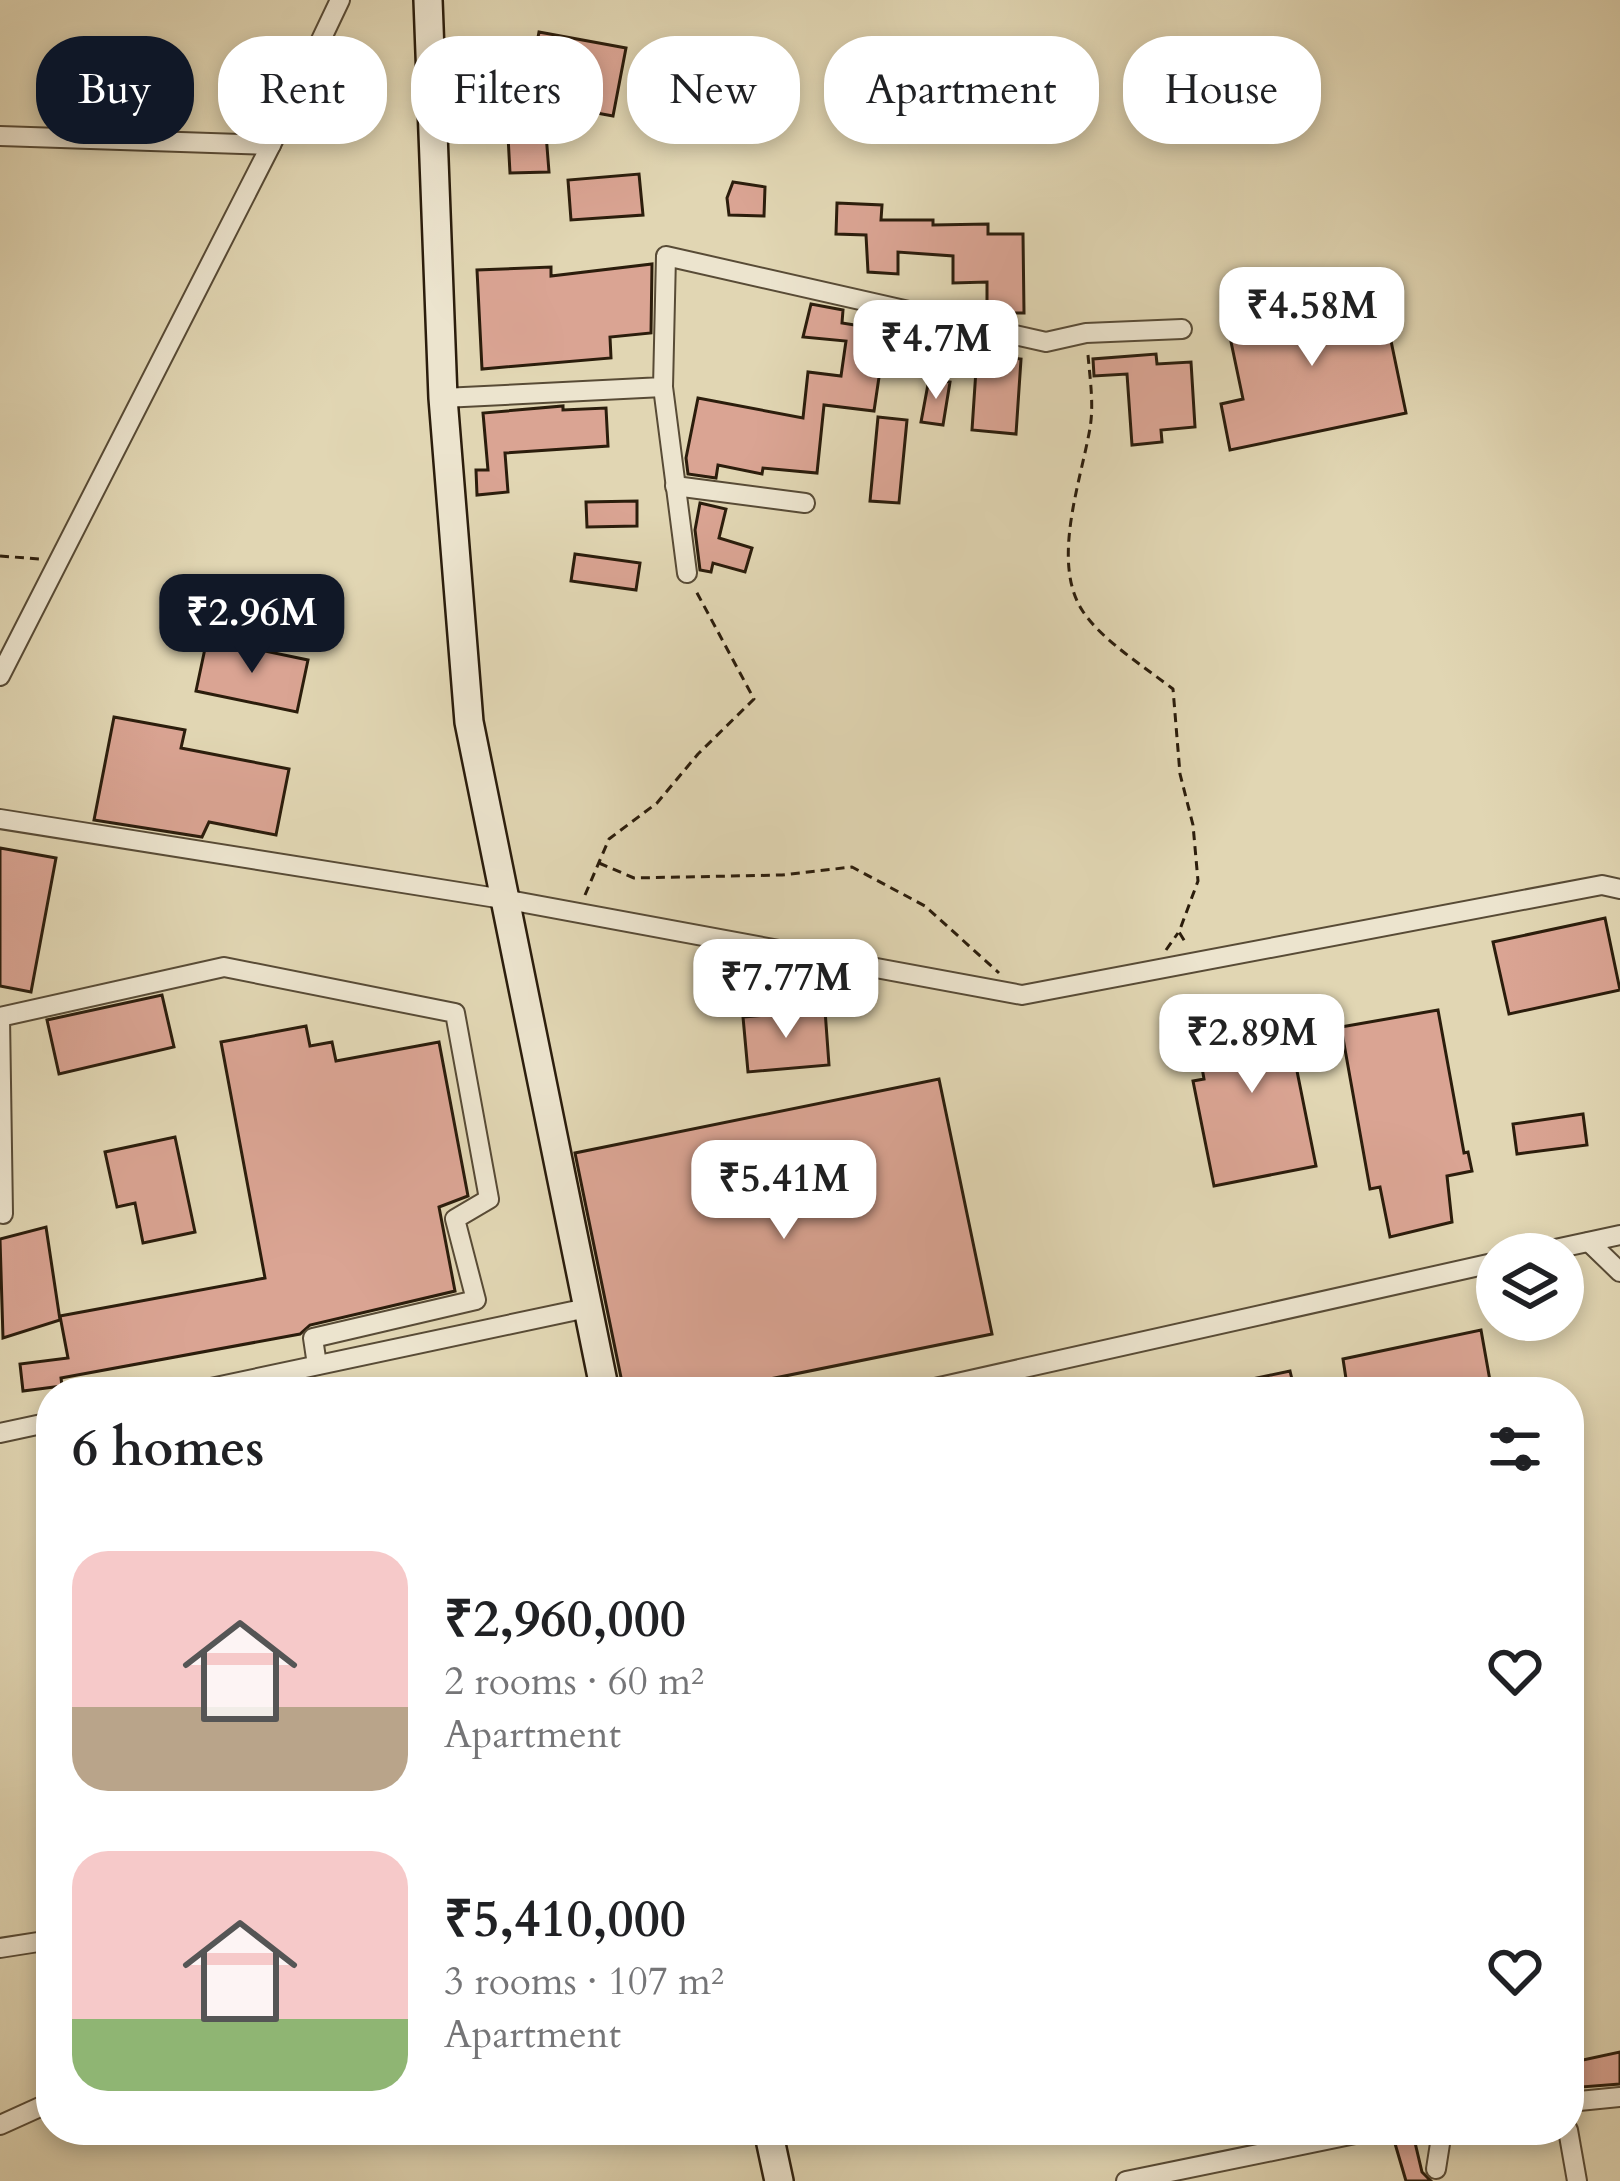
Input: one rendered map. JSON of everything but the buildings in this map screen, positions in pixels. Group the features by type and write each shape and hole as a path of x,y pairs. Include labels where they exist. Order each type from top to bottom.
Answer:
{"main road":[{"path":"428,0 443,398 469,722 602,1377"},
{"path":"771,2145 779,2181"}],"street":[{"path":"0,676 340,0"},
{"path":"0,136 271,145"},
{"path":"687,573 663,387 666,256 1046,343 1087,333 1182,329"},
{"path":"443,398 663,387"},
{"path":"676,486 805,503"},
{"path":"0,819 503,899 1022,995 1602,885 1620,889"},
{"path":"3,1214 0,1016 224,967 455,1013 489,1199 455,1219 476,1300 313,1338 317,1365"},
{"path":"1584,1243 1620,1235"},
{"path":"1589,1242 1620,1272"},
{"path":"983,1377 1476,1267"},
{"path":"261,1377 586,1308"},
{"path":"0,1433 36,1425"},
{"path":"0,1948 36,1942"},
{"path":"1584,2101 1620,2097"},
{"path":"0,2125 36,2109"},
{"path":"1126,2181 1302,2145"},
{"path":"1436,2169 1442,2145"},
{"path":"1570,2145 1576,2181"}],"path":[{"path":"1087,333 1090,425 1068,561 1082,609 1125,652 1173,689 1180,774 1193,825 1198,880 1179,932 1198,962"},
{"path":"0,556 47,559"},
{"path":"578,913 609,839 658,803 698,754 754,699 687,573"},
{"path":"599,863 634,878 782,875 851,866 925,906 1022,995"}]}
